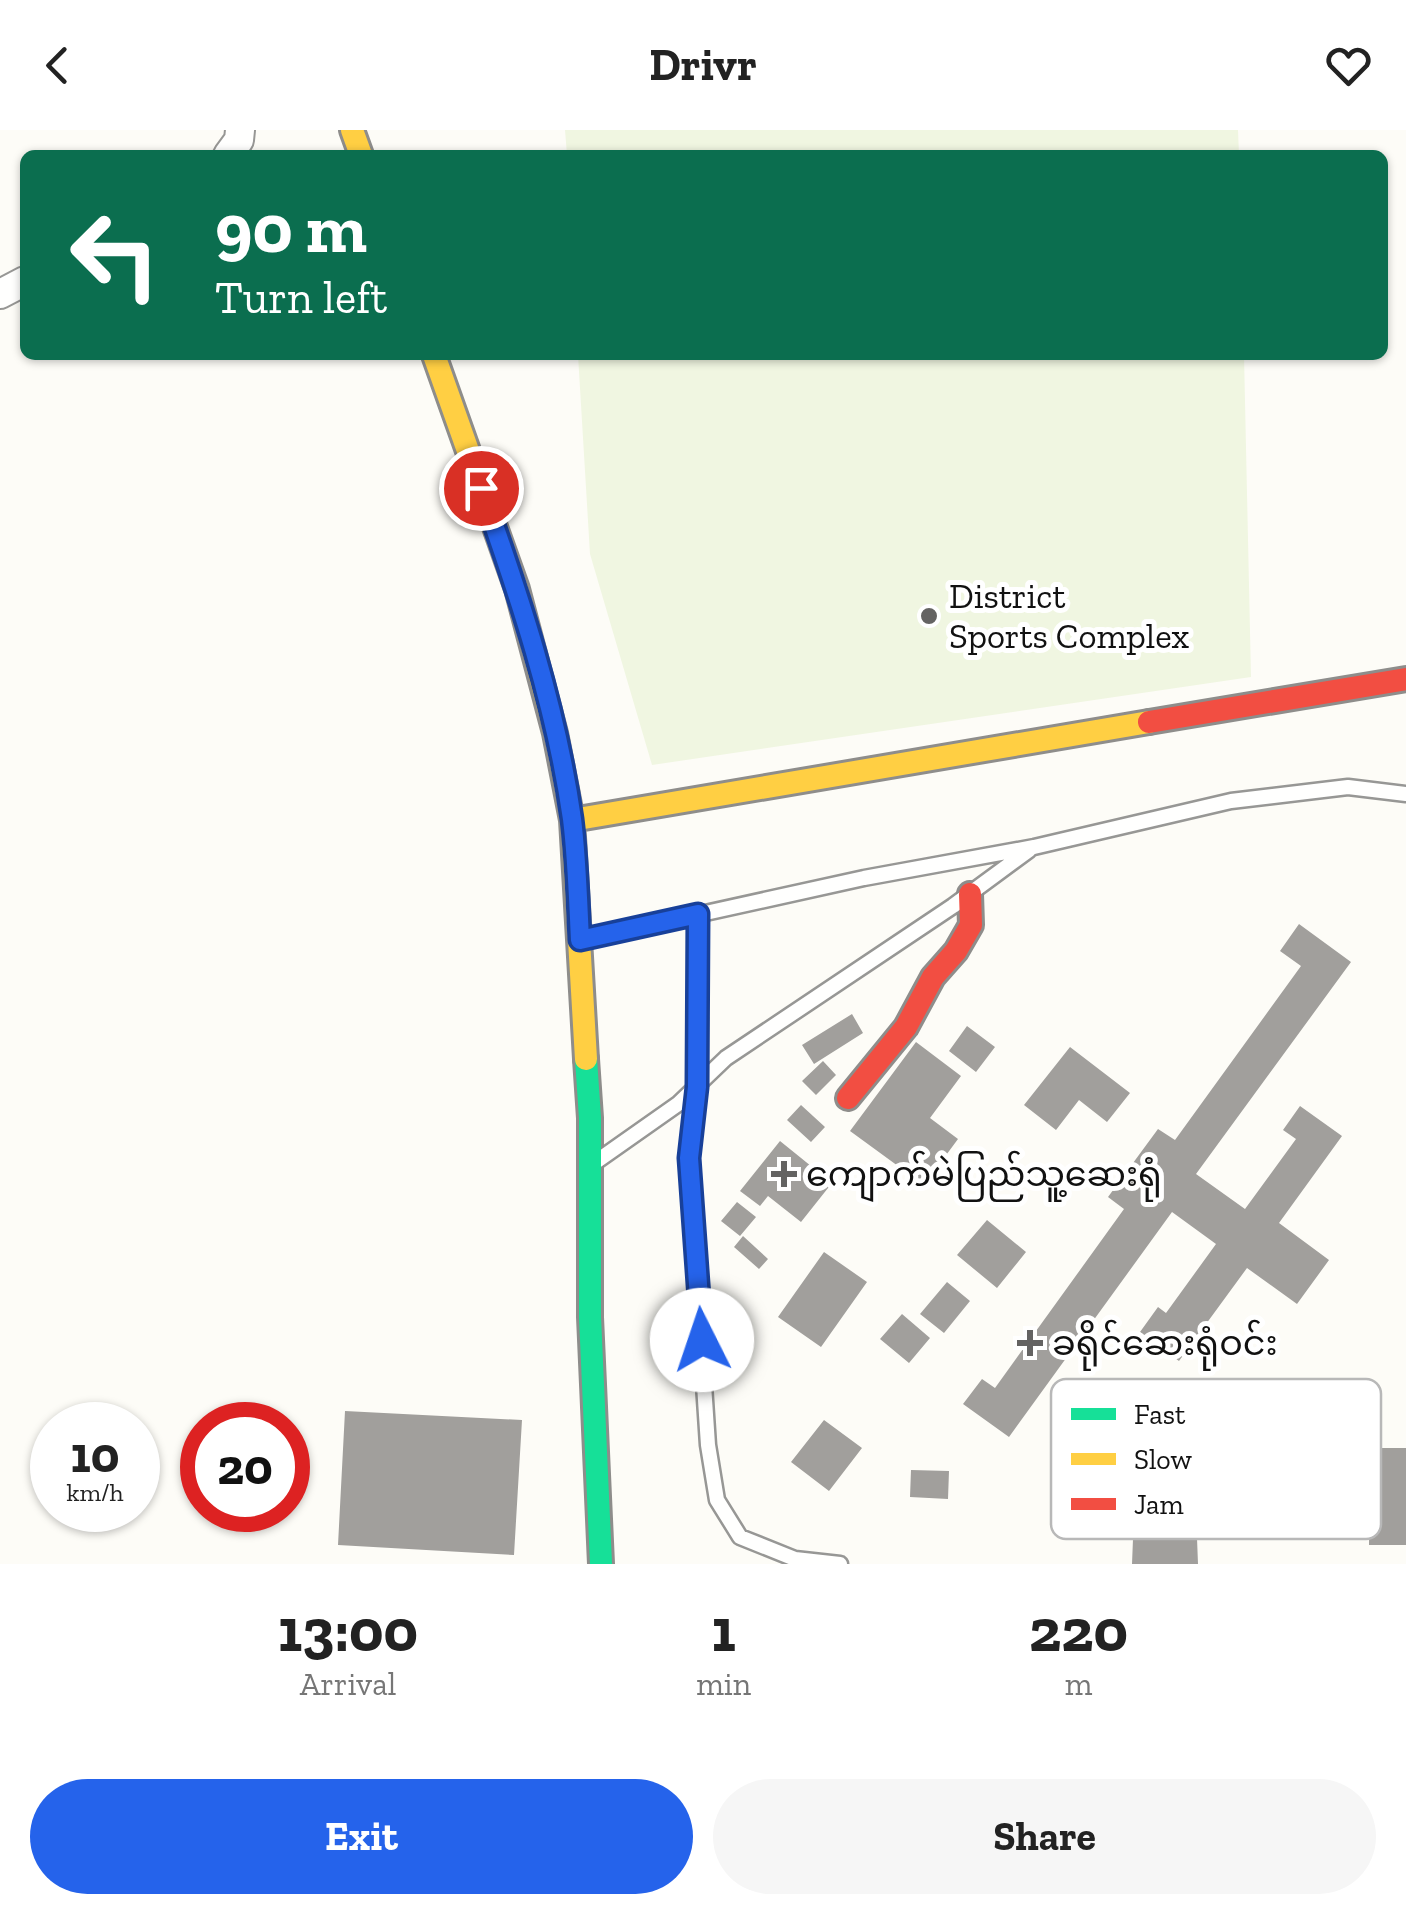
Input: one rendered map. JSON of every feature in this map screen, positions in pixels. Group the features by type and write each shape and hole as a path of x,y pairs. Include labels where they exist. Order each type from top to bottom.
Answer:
{"street":[{"path":"436,360 517,589 555,733 572,820 590,1118 590,1317 601,1564"},
{"path":"572,820 1406,679"},
{"path":"848,1098 906,1027 932,977 956,951 971,924 970,894"}],"lane":[{"path":"580,940 864,878 1034,847 1231,801 1348,788 1406,794"},
{"path":"590,1166 678,1104 726,1058 1034,847"},
{"path":"698,914 697,1087 689,1158 708,1445 717,1500 740,1538 795,1559 840,1564"}],"green space":[{"path":"565,130 1238,130 1239,150 567,150"},
{"name":"District Sports Complex","path":"578,360 1244,360 1251,677 652,765 590,554"}],"building":[{"path":"1299,924 1351,962 1196,1174 1245,1209 1296,1139 1283,1130 1300,1106 1342,1136 1279,1223 1329,1260 1297,1304 1247,1268 1179,1361 1140,1332 1158,1307 1166,1313 1216,1244 1172,1212 1009,1437 963,1404 982,1379 995,1388 1124,1209 1108,1197 1158,1129 1175,1140 1301,966 1280,951"},
{"path":"852,1014 863,1033 814,1064 802,1045"},
{"path":"967,1026 995,1047 976,1072 949,1051"},
{"path":"916,1042 961,1076 930,1118 958,1139 924,1185 850,1131"},
{"path":"1070,1047 1130,1093 1107,1122 1079,1100 1056,1130 1024,1105"},
{"path":"823,1061 836,1075 816,1095 802,1081"},
{"path":"801,1105 825,1127 811,1142 787,1120"},
{"path":"780,1141 832,1183 801,1222 768,1196 760,1206 740,1191"},
{"path":"737,1202 756,1217 740,1236 721,1221"},
{"path":"987,1220 1026,1252 997,1288 957,1255"},
{"path":"743,1236 768,1259 759,1269 734,1247"},
{"path":"824,1252 867,1282 821,1347 778,1317"},
{"path":"947,1282 970,1301 944,1333 920,1314"},
{"path":"902,1314 930,1338 909,1363 880,1339"},
{"path":"345,1411 522,1420 514,1555 338,1545"},
{"path":"824,1420 862,1448 829,1491 791,1462"},
{"path":"1381,1448 1406,1448 1406,1545 1369,1545 1369,1539 1381,1539"},
{"path":"911,1470 949,1471 948,1499 910,1497"},
{"path":"1133,1539 1197,1539 1198,1564 1132,1564"}],"traffic: fast":[{"path":"586,1059 590,1118 590,1317 601,1564"}],"traffic: slow":[{"path":"352,130 359,150"},
{"path":"436,360 517,589 555,733 572,820 586,1059"},
{"path":"572,820 1149,722"}],"traffic: jam":[{"path":"1149,722 1406,679"},
{"path":"848,1098 906,1027 933,977 956,951 971,925 970,894"}],"place":[{"name":"District Sports Complex","path":"929,616"},
{"name":"ကျောက်မဲပြည်သူ့ဆေးရုံ","path":"784,1174"},
{"name":"ခရိုင်ဆေးရုံဝင်း","path":"1030,1343"}],"route":[{"path":"481,488 517,589 555,733 572,820 580,940 698,914 697,1087 689,1158 702,1340"}]}
